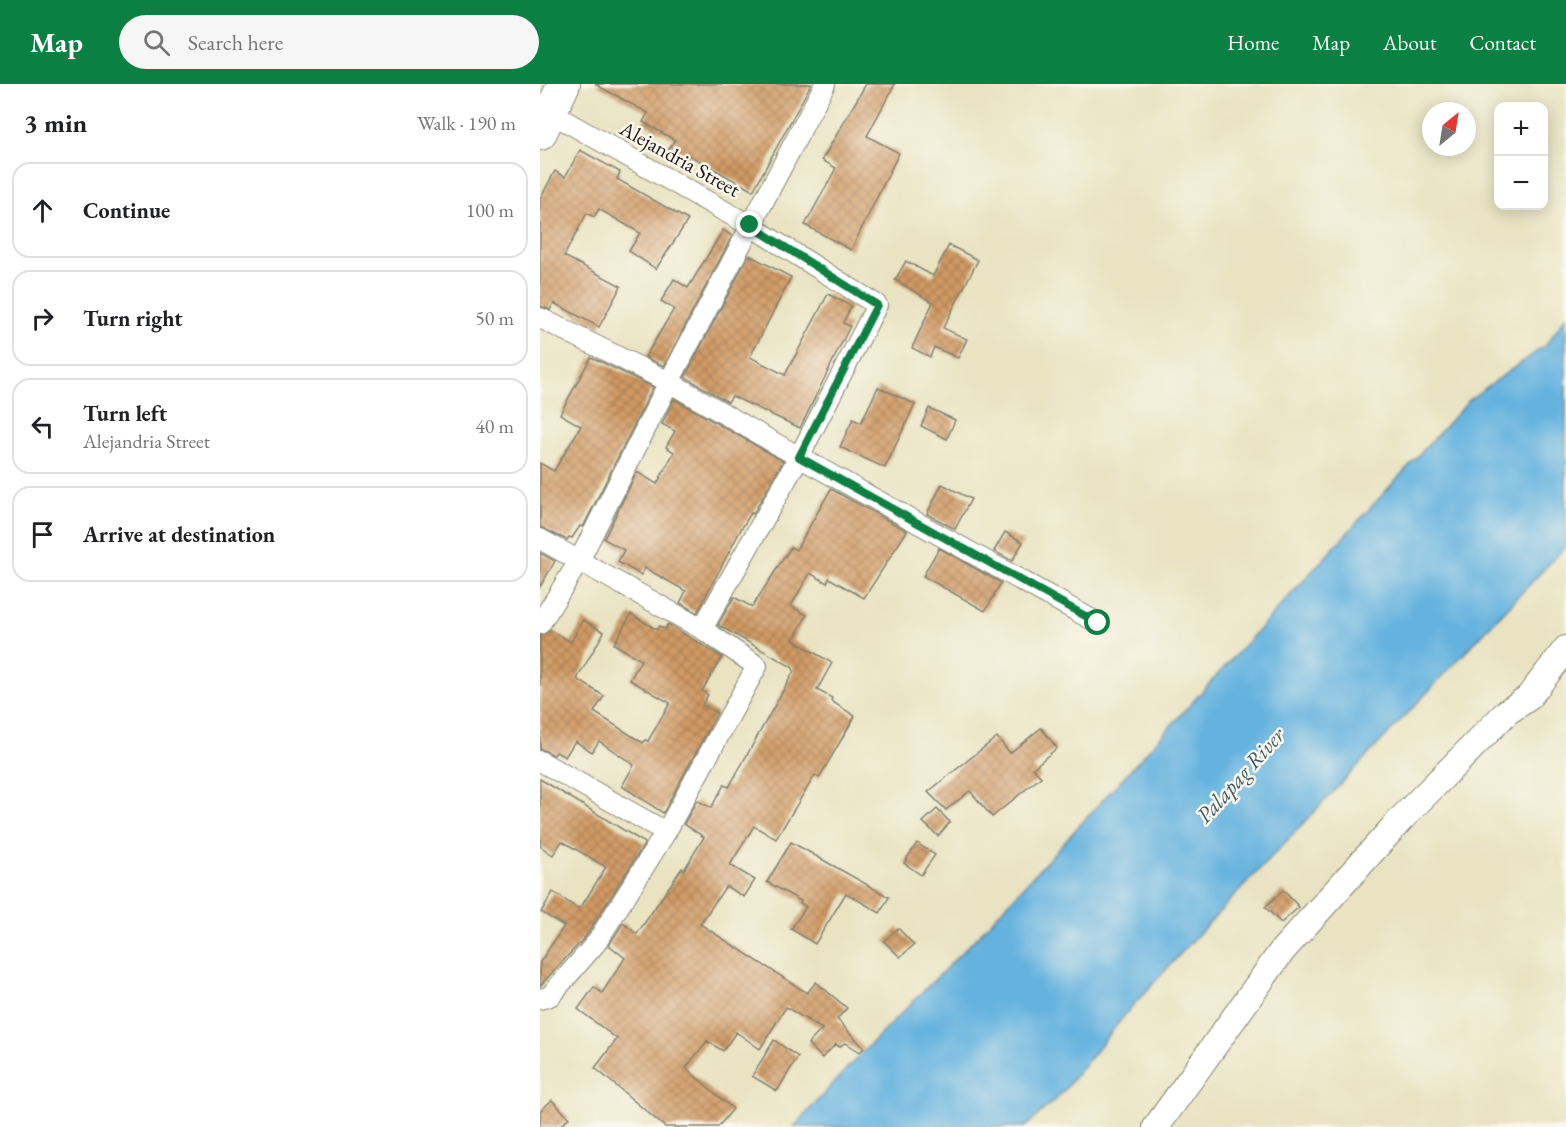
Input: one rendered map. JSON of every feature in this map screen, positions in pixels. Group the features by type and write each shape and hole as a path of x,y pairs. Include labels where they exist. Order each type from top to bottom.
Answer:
{"main road":[{"path":"545,124 564,84"}],"street":[{"path":"540,624 579,561 669,382 825,84"},
{"name":"Alejandria Street","path":"545,124 750,225 877,305 799,457"},
{"path":"540,318 669,382 1098,623"},
{"path":"702,629 799,457"},
{"path":"540,539 702,629 757,666 666,832 596,943 550,996 540,999"},
{"path":"1156,1127 1282,951 1402,818 1507,712 1528,698 1566,648"},
{"path":"540,761 666,832"}],"water":[{"name":"Palapag River","path":"1566,317 1566,546 1208,924 1128,1011 1061,1094 1025,1127 794,1127 849,1066 978,936 1471,398 1546,345"}],"building":[{"path":"595,84 811,84 753,191 689,155 685,162 667,152 675,140 643,122 648,113"},
{"path":"866,84 895,84 867,136 899,153 851,250 805,225 836,168 822,160"},
{"path":"580,150 620,172 617,179 688,220 656,269 629,251 640,233 599,209 594,217 587,213 564,256 621,286 599,327 554,303 550,310 540,306 540,199 555,171 565,177"},
{"path":"723,230 732,236 664,366 645,357 674,309 661,301 674,279 688,288"},
{"path":"949,245 978,260 943,328 967,339 958,358 934,347 930,357 912,348 933,302 895,280 906,261 933,276"},
{"path":"749,255 791,277 750,357 785,375 828,294 851,306 843,323 850,326 800,428 732,396 728,402 685,377"},
{"path":"591,357 653,387 583,527 580,526 572,538 569,537 567,540 540,527 540,463 554,471 581,426 560,414"},
{"path":"878,387 915,404 885,468 840,447 853,419 861,423"},
{"path":"674,399 783,461 753,514 751,513 740,531 697,613 680,603 686,591 645,568 641,575 618,562 624,550 604,539 637,472 657,484 674,452 666,447 675,431 662,424"},
{"path":"929,408 955,420 947,439 921,426"},
{"path":"942,484 971,499 955,529 927,514"},
{"path":"831,489 907,531 864,598 829,578 827,583 810,573 791,606 807,615 793,640 832,663 817,690 832,698 831,701 855,716 819,778 815,775 776,839 754,826 730,865 755,880 744,897 726,886 700,924 807,993 816,982 847,1008 837,1019 864,1048 860,1052 845,1043 839,1047 836,1044 822,1058 808,1044 822,1029 786,1007 760,1049 736,1032 723,1051 707,1041 686,1068 733,1109 718,1127 665,1127 595,1068 617,1039 578,1009 594,987 602,993 625,958 609,945 623,923 637,934 682,868 684,870 704,837 684,824 697,800 711,808 724,785 729,787 794,671 792,667 718,625 734,597 752,607 791,547 796,550"},
{"path":"1005,532 1023,542 1012,561 994,551"},
{"path":"939,548 1001,583 985,611 923,576"},
{"path":"540,553 555,561 540,587"},
{"path":"631,614 657,630 659,626 665,629 668,624 722,657 702,691 708,695 702,705 717,713 663,813 622,786 634,765 599,741 592,752 575,741 565,757 556,752 554,755 540,749 540,636 550,630 571,642 583,620 604,632 577,679 604,696 594,712 643,743 645,740 648,741 670,703 630,680 641,660 614,644"},
{"path":"1041,728 1057,748 1033,768 1041,777 992,817 970,791 946,810 928,792 997,737 1010,753"},
{"path":"540,779 645,843 586,936 540,986 540,962 564,926 541,912 553,892 577,908 581,907 606,867 562,841 553,855 540,846"},
{"path":"937,809 950,822 938,836 923,822"},
{"path":"791,842 889,897 880,913 846,893 815,944 791,929 806,907 800,903 801,901 767,882"},
{"path":"917,843 935,855 921,875 904,863"},
{"path":"1283,890 1299,907 1281,923 1265,907"},
{"path":"898,928 914,945 900,957 884,941"},
{"path":"774,1040 798,1057 777,1091 752,1076"},
{"path":"552,1100 569,1118 559,1127 540,1127 540,1111"}],"route":[{"path":"750,225 877,305 799,457 1098,623"}]}
